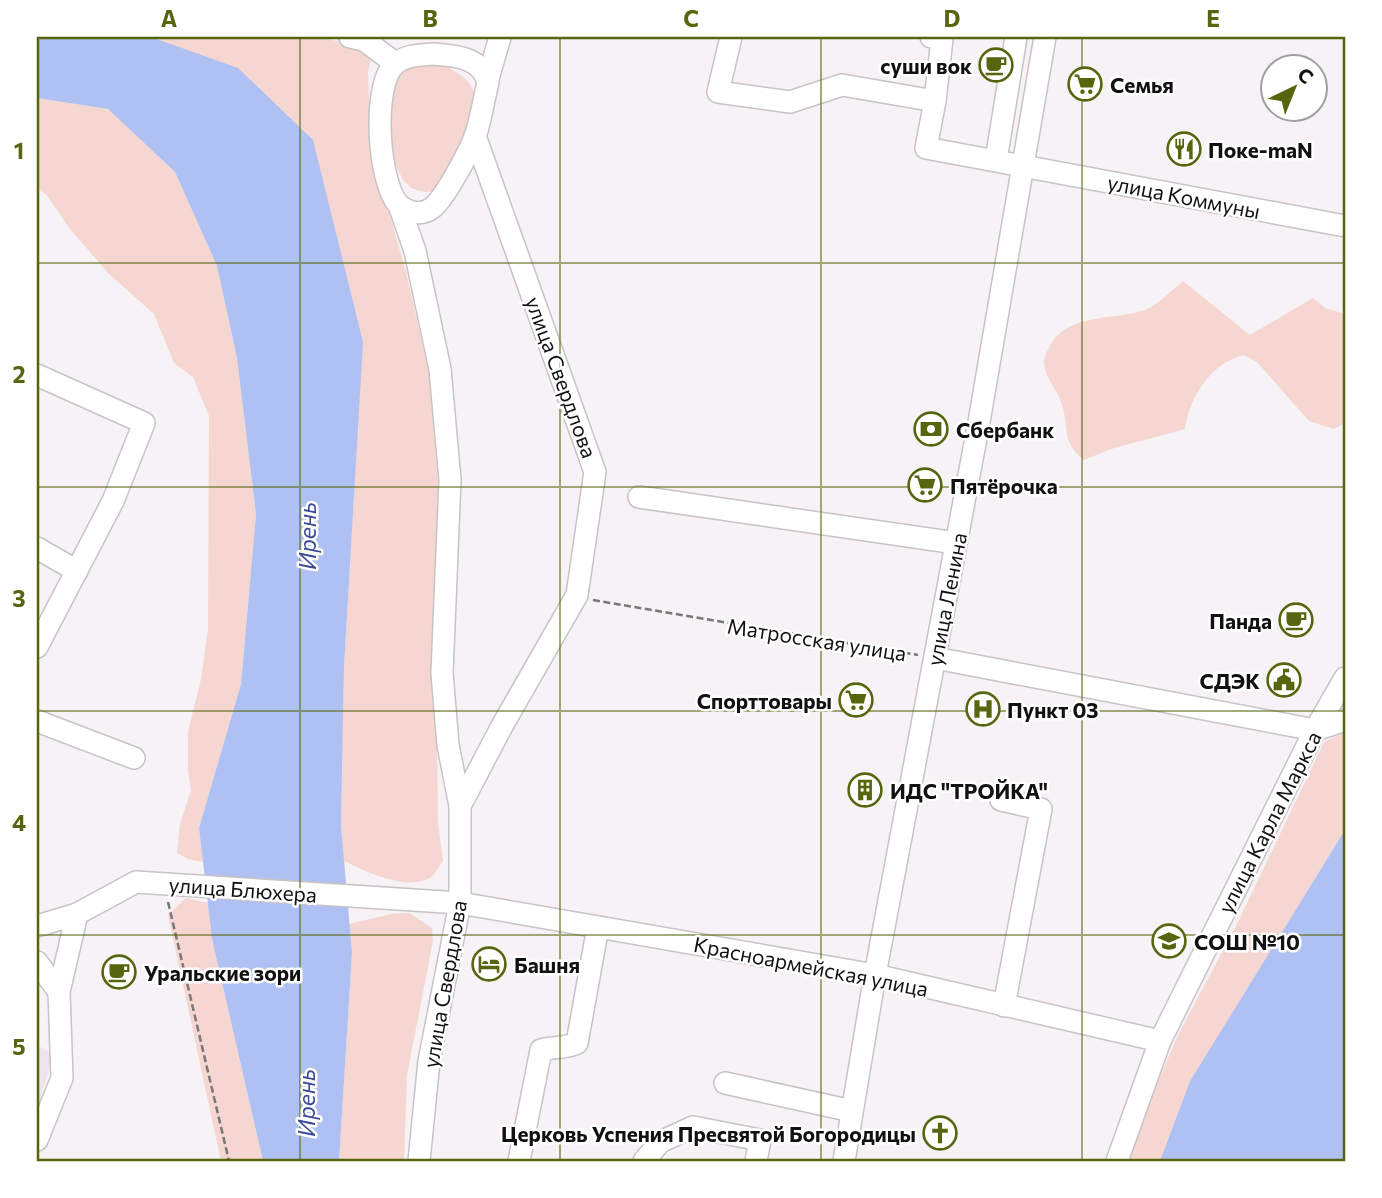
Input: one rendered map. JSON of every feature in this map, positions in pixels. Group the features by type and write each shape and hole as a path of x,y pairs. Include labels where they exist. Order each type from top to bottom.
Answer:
{"street":[{"path":"350,37 364,40 396,63 409,57 434,54 466,58 479,66 488,79"},
{"path":"466,58 499,37"},
{"path":"415,251 433,207 453,179 475,136 499,37"},
{"path":"731,37 718,92 790,102 842,85 935,101 942,39 931,37"},
{"path":"996,160 1016,37"},
{"name":"улица Ленина","path":"844,1161 875,975 956,543 1045,37"},
{"name":"улица Свердлова","path":"396,63 384,81 380,143 384,170 415,251 440,369 450,480 442,673 448,745 460,806 460,903 429,1061 419,1161"},
{"name":"улица Коммуны","path":"935,101 926,148 1345,226"},
{"name":"улица Свердлова","path":"460,806 576,595 596,472 475,136"},
{"path":"399,205 415,213 425,212 433,207"},
{"path":"37,375 144,423 113,501 37,648"},
{"path":"639,497 956,543"},
{"path":"37,548 77,571"},
{"name":"Матросская улица","path":"935,658 1315,730 1345,720"},
{"name":"улица Карла Маркса","path":"1117,1161 1160,1041 1315,730 1345,678"},
{"path":"37,721 134,758"},
{"path":"1001,800 1041,808 1004,1006"},
{"name":"улица Блюхера","path":"37,926 77,914 136,881 460,903"},
{"name":"Красноармейская улица","path":"460,903 875,975 1160,1041"},
{"path":"37,1140 62,1078 59,992 77,914"},
{"path":"519,1161 541,1050 565,1048 577,1043 598,927"},
{"path":"37,962 59,992"},
{"path":"725,1083 852,1111"},
{"path":"644,1161 660,1142 693,1127 760,1140 756,1161"}],"path":[{"name":"Матросская улица","path":"576,595 601,603 935,658"},
{"path":"173,884 166,895 229,1161"}],"shaded area":[{"path":"151,37 320,37 368,52 371,59 368,72 371,150 406,272 429,373 438,484 432,676 437,742 438,822 443,861 432,877 421,881 398,881 344,861 341,825 344,667 354,494"},
{"path":"435,64 446,66 470,84 475,94 475,104 461,154 435,191 424,192 411,188 403,180 390,153 386,137 394,82 404,71"},
{"path":"37,98 108,109 175,172 217,266 237,358 256,514 241,684 199,828 203,862 177,853 180,824 191,790 188,732 201,679 208,629 209,416 193,377 174,363 154,314 109,274 70,229 46,194 37,189"},
{"path":"1183,281 1250,335 1313,298 1325,308 1345,314 1345,423 1334,429 1309,421 1257,362 1244,355 1222,365 1204,383 1191,405 1185,429 1111,449 1084,460 1076,453 1069,440 1061,402 1046,373 1044,361 1048,350 1057,336 1067,328 1078,323 1150,308"},
{"path":"1345,732 1345,830 1190,1081 1160,1161 1123,1161 1179,1033 1236,926 1324,742"},
{"path":"186,898 208,903 212,939 263,1161 221,1161 168,915"},
{"path":"409,913 432,928 433,941 407,1075 404,1161 339,1161 352,953 349,924 391,914"},
{"path":"37,1045 53,1054 37,1112"}],"water":[{"name":"Ирень","path":"37,37 151,37 238,68 313,140 363,342 344,667 341,825 352,953 339,1161 263,1161 212,939 199,828 241,684 256,514 237,358 217,266 175,172 108,109 37,98"},
{"path":"1345,830 1345,1161 1160,1161 1190,1081"}],"place":[{"name":"суши вок","path":"996,65"},
{"name":"Семья","path":"1085,84"},
{"name":"Поке-maN","path":"1184,149"},
{"name":"Сбербанк","path":"931,429"},
{"name":"Пятёрочка","path":"925,485"},
{"name":"Панда","path":"1296,620"},
{"name":"СДЭК","path":"1284,680"},
{"name":"Спорттовары","path":"856,700"},
{"name":"Пункт 03","path":"983,709"},
{"name":"ИДС \"ТРОЙКА\"","path":"865,790"},
{"name":"СОШ №10","path":"1169,941"},
{"name":"Башня","path":"489,964"},
{"name":"Уральские зори","path":"119,972"},
{"name":"Церковь Успения Пресвятой Богородицы","path":"940,1133"}]}
